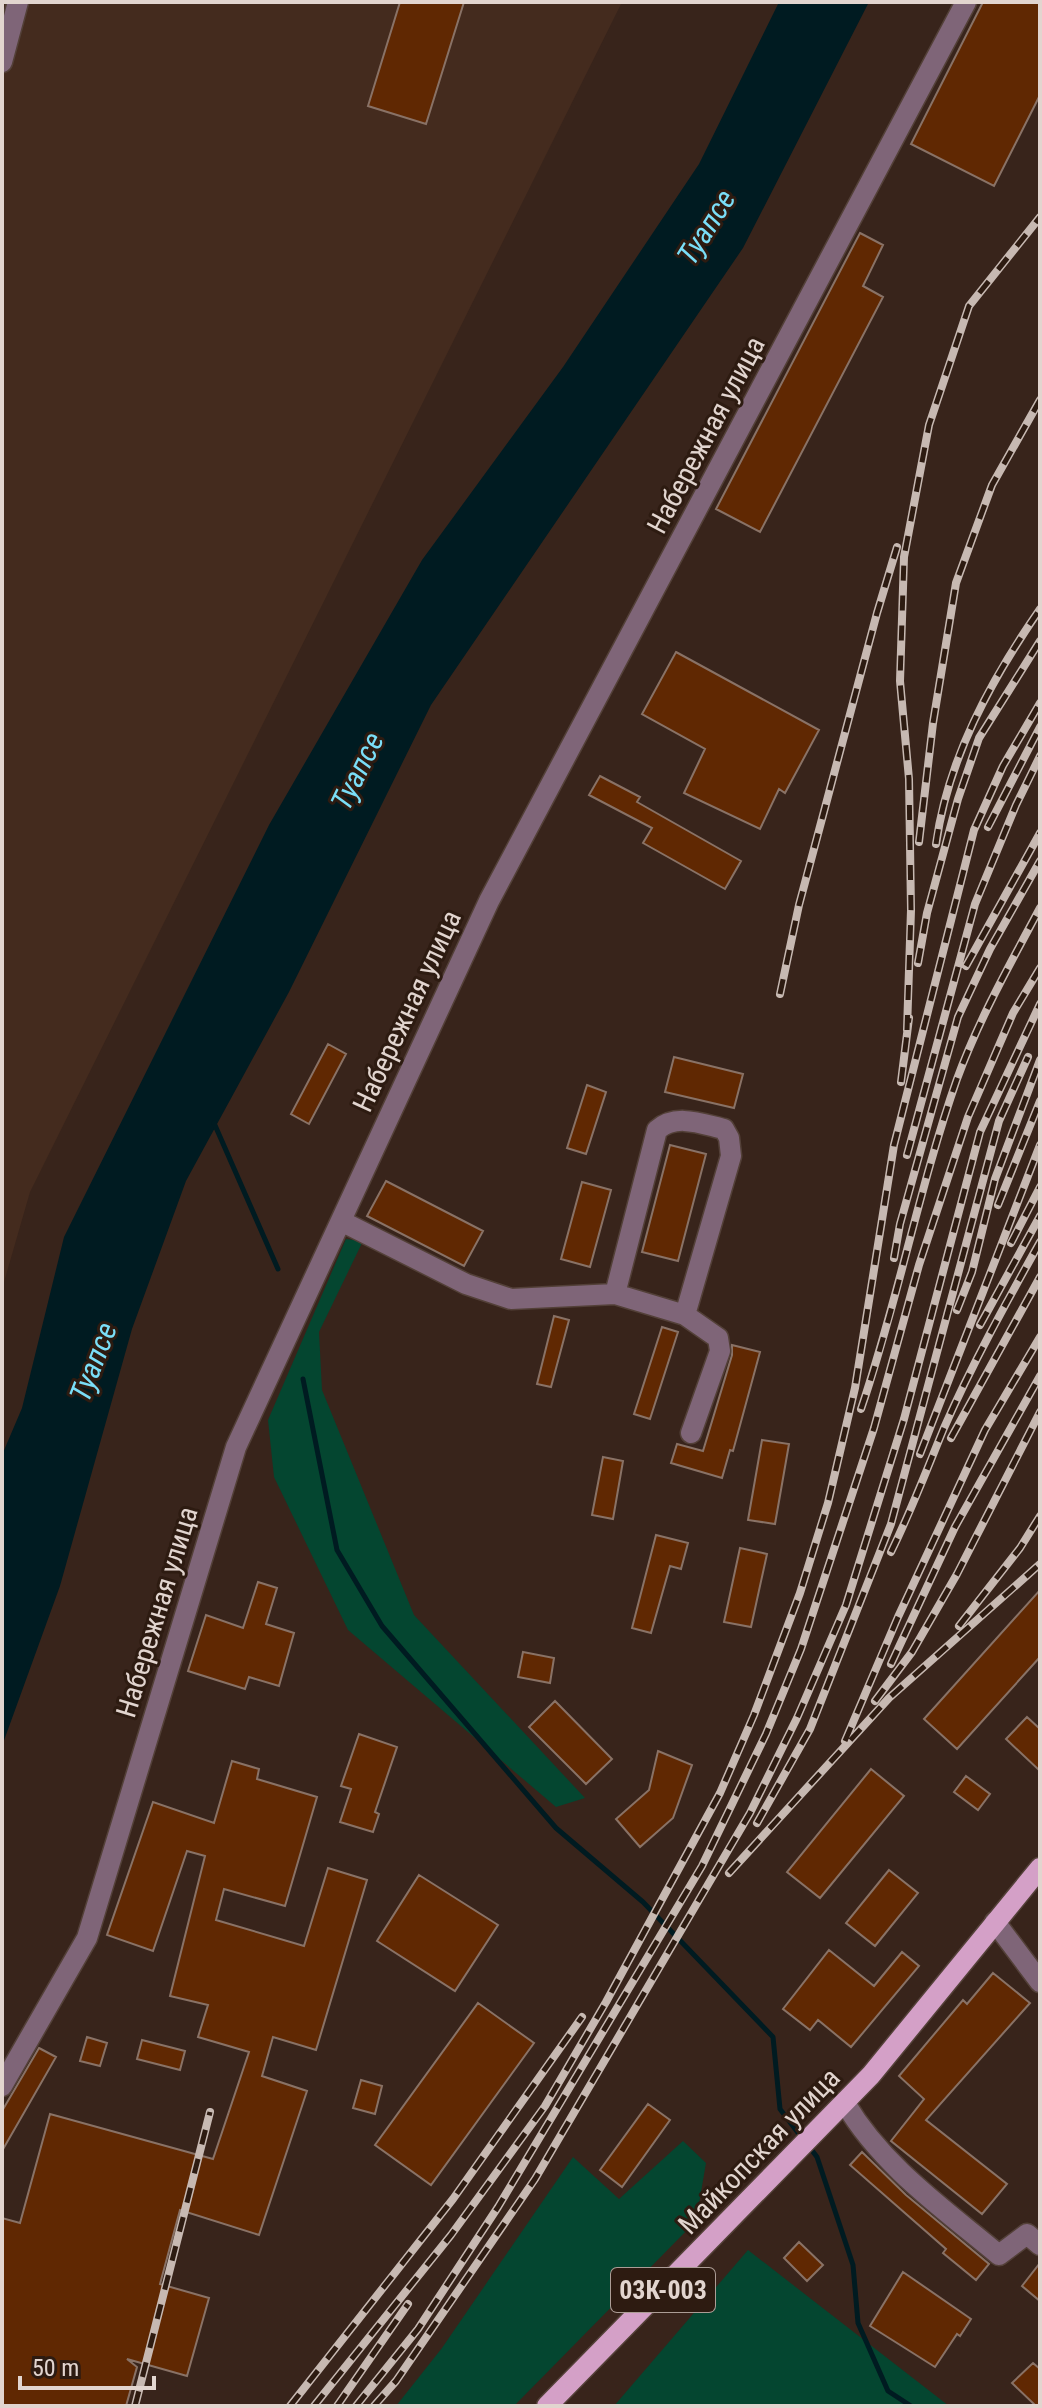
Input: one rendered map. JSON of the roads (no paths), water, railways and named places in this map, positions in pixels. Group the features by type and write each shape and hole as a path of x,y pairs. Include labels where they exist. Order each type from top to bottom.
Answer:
{"main road":[{"name":"03К-003","path":"995,1922 1040,1868"},
{"name":"Майкопская улица","path":"547,2406 871,2075 995,1922"}],"street":[{"path":"2,62 18,2"},
{"name":"Набережная улица","path":"2,2086 87,1938 236,1447 489,901 966,2"},
{"path":"615,1294 657,1130 664,1123 682,1120 724,1129 729,1138 731,1156 685,1315"},
{"path":"341,1221 466,1284 511,1299 615,1294 685,1315 718,1338 720,1351 691,1433"},
{"path":"995,1922 1040,1982"},
{"path":"845,2103 877,2147 905,2176 999,2255 1027,2234 1040,2245"}],"water":[{"name":"Туапсе","path":"779,2 869,2 743,248 431,705 289,992 186,1181 132,1329 60,1586 2,1746 2,1455 22,1408 64,1237 269,825 422,560 563,367 699,164"}],"waterway":[{"path":"214,1123 278,1269"},
{"path":"303,1379 337,1550 382,1626 556,1828 643,1902 773,2037 780,2109 802,2138"},
{"path":"808,2145 817,2157 853,2265 858,2323 888,2391 911,2406"}],"railway":[{"path":"907,1030 911,910 909,779 900,681 904,557 929,425 969,306 1040,217"},
{"path":"919,842 933,723 956,583 992,485 1040,400"},
{"path":"780,994 799,905 897,547"},
{"path":"936,844 950,781 974,721 1040,609"},
{"path":"918,963 927,913 958,799 979,738 1040,641"},
{"path":"314,2406 451,2235 545,2106 606,2002 720,1793 754,1715 800,1593 828,1503 855,1388 894,1145 974,830 1003,766 1040,703"},
{"path":"988,827 1040,727"},
{"path":"907,1155 975,904 1040,756"},
{"path":"966,966 1040,833"},
{"path":"894,1258 900,1224 958,1017 990,949 1040,861"},
{"path":"861,1409 957,1079 985,1013 1040,908"},
{"path":"356,2406 418,2329 498,2207 702,1866 766,1734 801,1649 874,1428 919,1265 968,1117 1013,1013 1040,968"},
{"path":"374,2406 396,2381 535,2179 750,1813 797,1718 846,1605 904,1419 980,1132 1040,1004"},
{"path":"901,1082 909,1018"},
{"path":"757,1823 810,1729 891,1524 999,1121 1028,1057"},
{"path":"957,1310 972,1272 995,1179 1040,1060"},
{"path":"998,1205 1040,1101"},
{"path":"920,1454 1040,1145"},
{"path":"1011,1243 1040,1187"},
{"path":"980,1325 1040,1216"},
{"path":"891,1552 966,1381 1040,1242"},
{"path":"951,1438 1040,1277"},
{"path":"845,1741 898,1617 985,1430 1040,1337"},
{"path":"891,1664 955,1527 1040,1376"},
{"path":"875,1701 912,1652 957,1574 1040,1412"},
{"path":"959,1626 1020,1548 1040,1516"},
{"path":"729,1873 889,1698 1040,1564"},
{"path":"290,2406 453,2199 582,2017"},
{"path":"135,2406 210,2112"},
{"path":"337,2406 408,2304"}]}
